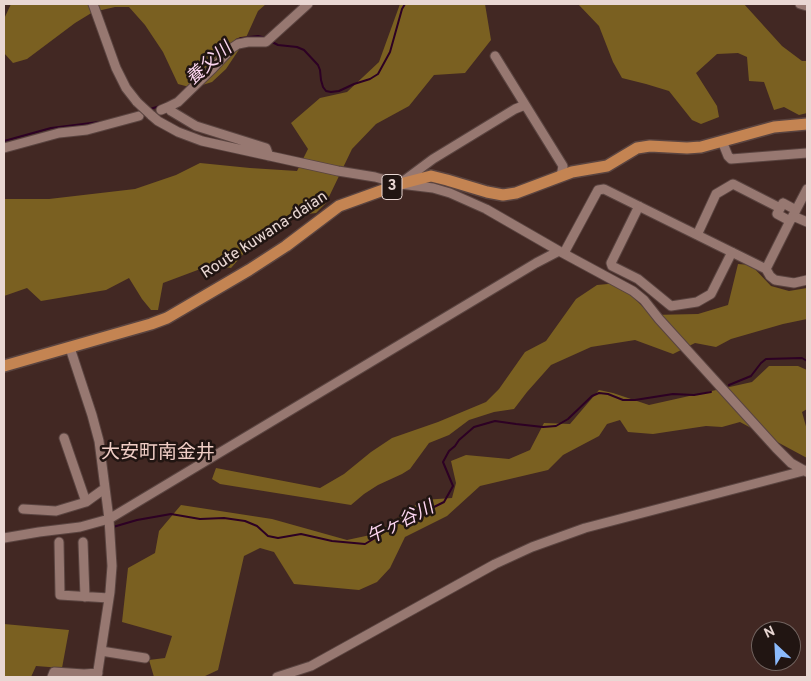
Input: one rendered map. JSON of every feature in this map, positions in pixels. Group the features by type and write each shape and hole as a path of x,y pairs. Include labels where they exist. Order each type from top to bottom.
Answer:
{"main road":[{"name":"Route kuwana-daian","path":"4,366 152,324 167,318 286,246 339,206 400,184 431,176 503,195 516,193 572,172 607,166 638,148 650,146 702,147 774,127 807,124"}],"street":[{"path":"93,4 121,79 137,102 151,116 172,129 192,138 400,184 433,188 450,193 486,209 633,291 644,300 763,435 791,462 806,471"},
{"path":"266,155 266,148 196,126 171,111 164,109 178,102 232,48 238,44 270,39 308,4"},
{"path":"800,4 807,6"},
{"path":"495,56 563,166 561,176"},
{"path":"400,184 433,159 515,109 525,105"},
{"path":"4,148 59,133 87,130 139,116"},
{"path":"722,141 731,159 807,153"},
{"path":"697,235 716,194 733,184 780,208"},
{"path":"766,269 807,188"},
{"path":"4,538 72,529 109,519 536,263 561,252 598,190 604,189 766,269 775,280 794,283 807,280"},
{"path":"793,216 783,203 777,214 793,216 807,222"},
{"path":"639,206 612,266 638,279 671,306 697,302 711,294 732,252"},
{"path":"52,677 54,672 97,675 102,651 112,566 109,519 99,441 70,348"},
{"path":"64,438 86,502"},
{"path":"277,677 311,666 495,564 532,547 585,528 806,471"},
{"path":"23,510 56,511 86,502 104,489"},
{"path":"59,542 60,595 109,598"},
{"path":"82,542 85,597"},
{"path":"102,651 145,658"}],"shaded area":[{"path":"11,4 266,4 258,11 244,42 226,69 212,82 193,88 178,84 163,52 145,25 129,7 115,7 93,12 27,59 13,63 4,53 4,19"},
{"path":"400,4 485,4 491,40 465,73 434,75 409,106 376,124 352,149 326,203 316,213 289,216 253,243 231,268 211,265 163,283 158,310 151,310 129,278 106,290 41,301 27,288 4,296 4,199 49,199 135,189 176,175 200,163 297,171 308,149 291,123 320,98 347,92 379,62"},
{"path":"578,4 744,4 782,46 802,61 807,61 807,113 799,115 784,107 774,110 764,82 749,81 747,57 738,53 717,54 696,73 717,106 719,117 701,124 692,120 669,91 622,78 613,62 599,26"},
{"path":"738,264 751,265 771,286 789,291 807,288 807,319 731,339 716,347 695,343 673,354 635,340 591,347 551,365 514,409 494,412 469,420 449,435 429,443 410,469 378,485 351,505 220,484 212,479 216,468 320,488 344,474 392,438 438,422 486,402 499,389 525,352 546,341 576,299 597,285 619,283 651,315 698,314 728,305"},
{"path":"769,366 798,366 807,370 807,409 802,412 807,430 807,458 740,422 722,427 706,426 653,434 628,432 620,420 607,424 599,436 563,455 548,470 480,486 447,516 405,537 390,568 377,582 359,590 294,584 274,552 260,548 244,556 218,670 203,677 154,677 149,660 165,658 172,636 122,622 128,568 155,553 159,531 181,505 272,519 347,540 375,534 423,500 452,498 456,483 451,461 466,455 509,459 530,450 544,423 570,424 599,390 649,405 752,382"},
{"path":"4,624 69,630 62,668 36,666 31,677 4,677"}],"waterway":[{"name":"養父川","path":"272,42 304,50 318,65 323,87 326,91 339,91 378,74 390,52 405,4"},
{"name":"養父川","path":"236,40 258,36 266,38"},
{"name":"養父川","path":"150,109 160,106"},
{"name":"養父川","path":"4,141 51,128 99,122"},
{"name":"午ヶ谷川","path":"729,385 751,376 766,359 802,358 807,361"},
{"name":"午ヶ谷川","path":"113,527 137,520 171,514 200,519 224,518 245,521 257,526 268,536 278,538 301,534 332,541 365,544 404,518 444,502 453,486 443,462 449,451 474,427 495,421 543,427 556,426 568,419 592,396 599,393 608,394 623,400 635,400 673,394 694,395 711,392"}],"district":[{"name":"大安町南金井","path":"158,454"}]}
